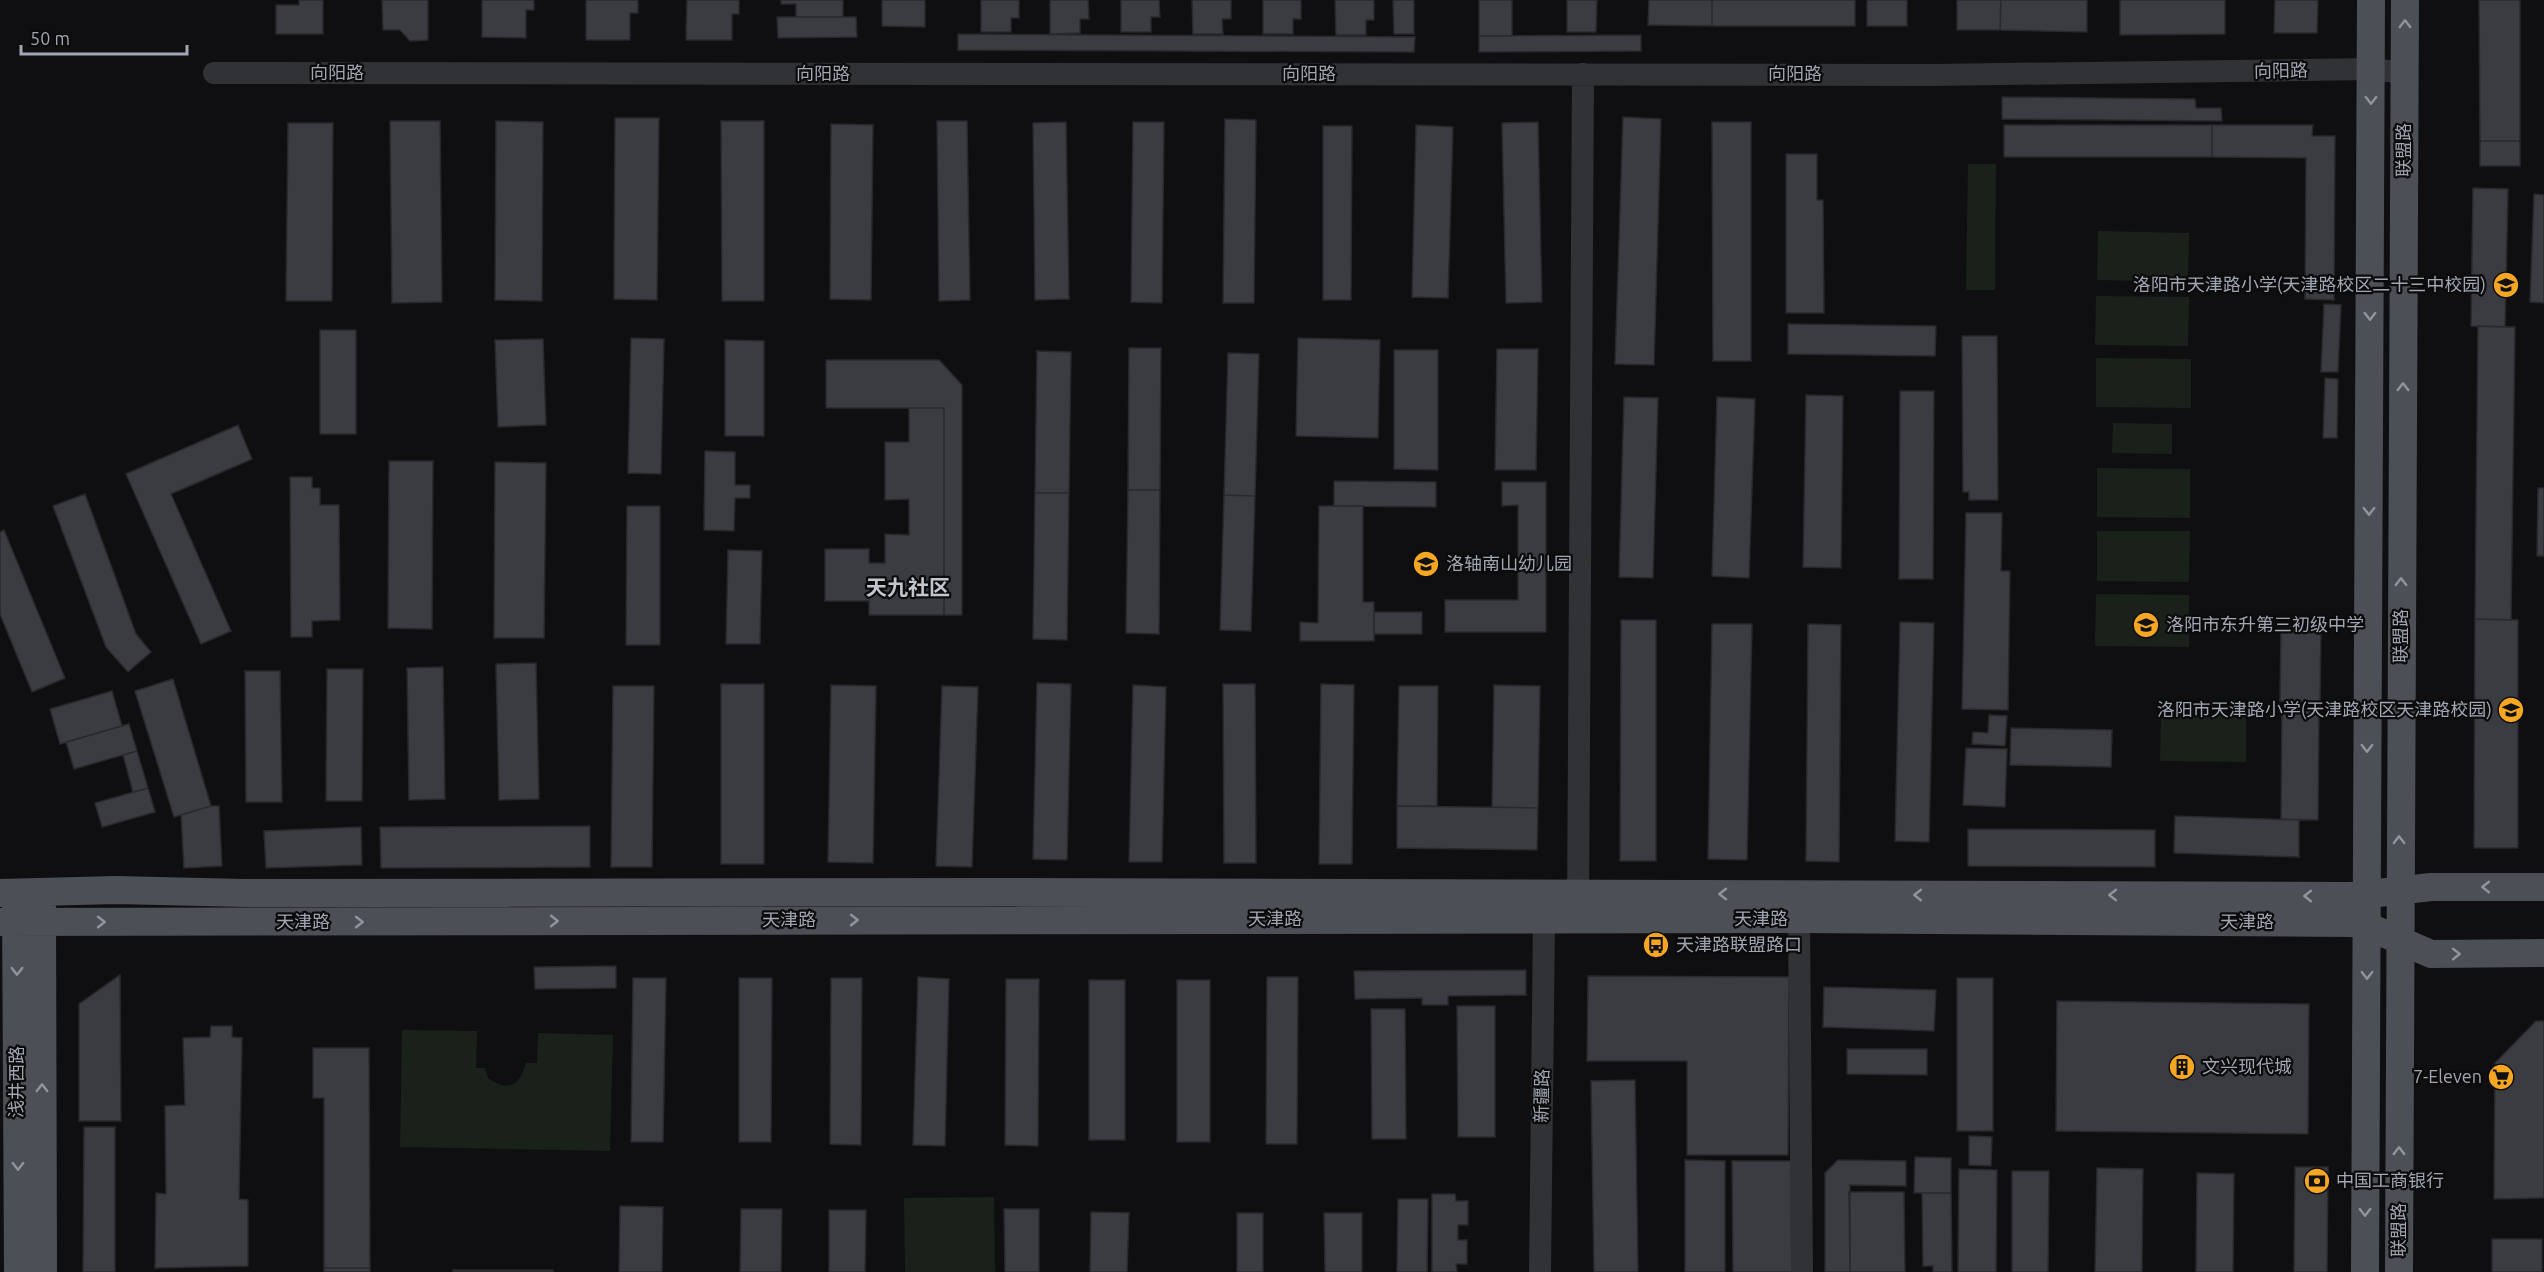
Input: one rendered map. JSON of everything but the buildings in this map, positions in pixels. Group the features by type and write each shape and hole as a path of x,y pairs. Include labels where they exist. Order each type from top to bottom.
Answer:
{"main road":[{"name":"联盟路","path":"2365,1272 2371,0"},
{"name":"联盟路","path":"2399,1272 2399,890 2405,0"},
{"name":"天津路","path":"20,892 117,890 1578,907 2367,896 2431,887 2544,887"},
{"name":"浅井西路","path":"18,1272 20,892"},
{"name":"天津路","path":"20,922 1544,920 1578,907 1799,919 2352,923 2367,926 2431,954 2544,953"},
{"name":"浅井西路","path":"20,922 43,1272"}],"street":[{"name":"向阳路","path":"214,73 1957,75 2371,69 2405,73"},
{"path":"1578,907 1583,74"},
{"path":"1799,919 1802,1272"},
{"name":"新疆路","path":"1540,1272 1544,920"}],"shaded area":[{"path":"1968,164 1996,164 1995,290 1966,290"},
{"path":"2098,231 2189,233 2188,282 2097,280"},
{"path":"2096,296 2189,297 2188,346 2095,345"},
{"path":"2096,358 2191,359 2191,408 2096,407"},
{"path":"2113,423 2172,424 2172,454 2112,453"},
{"path":"2097,468 2190,469 2190,518 2097,517"},
{"path":"2097,531 2190,531 2189,582 2097,581"},
{"path":"2096,594 2189,595 2189,647 2095,646"},
{"path":"2161,715 2246,715 2246,762 2160,761"},
{"path":"402,1030 477,1031 476,1068 485,1068 488,1078 495,1083 508,1086 517,1081 526,1063 537,1063 538,1033 613,1035 610,1151 400,1147"},
{"path":"994,1197 995,1272 905,1272 904,1198"}],"place":[{"name":"洛阳市天津路小学(天津路校区二十三中校园)","path":"2506,285"},
{"name":"洛轴南山幼儿园","path":"1426,564"},
{"name":"洛阳市东升第三初级中学","path":"2146,625"},
{"name":"洛阳市天津路小学(天津路校区天津路校园)","path":"2511,710"},
{"name":"天津路联盟路口","path":"1656,945"},
{"name":"文兴现代城","path":"2182,1067"},
{"name":"7-Eleven","path":"2501,1077"},
{"name":"中国工商银行","path":"2317,1181"}],"district":[{"name":"天九社区","path":"908,588"}]}
